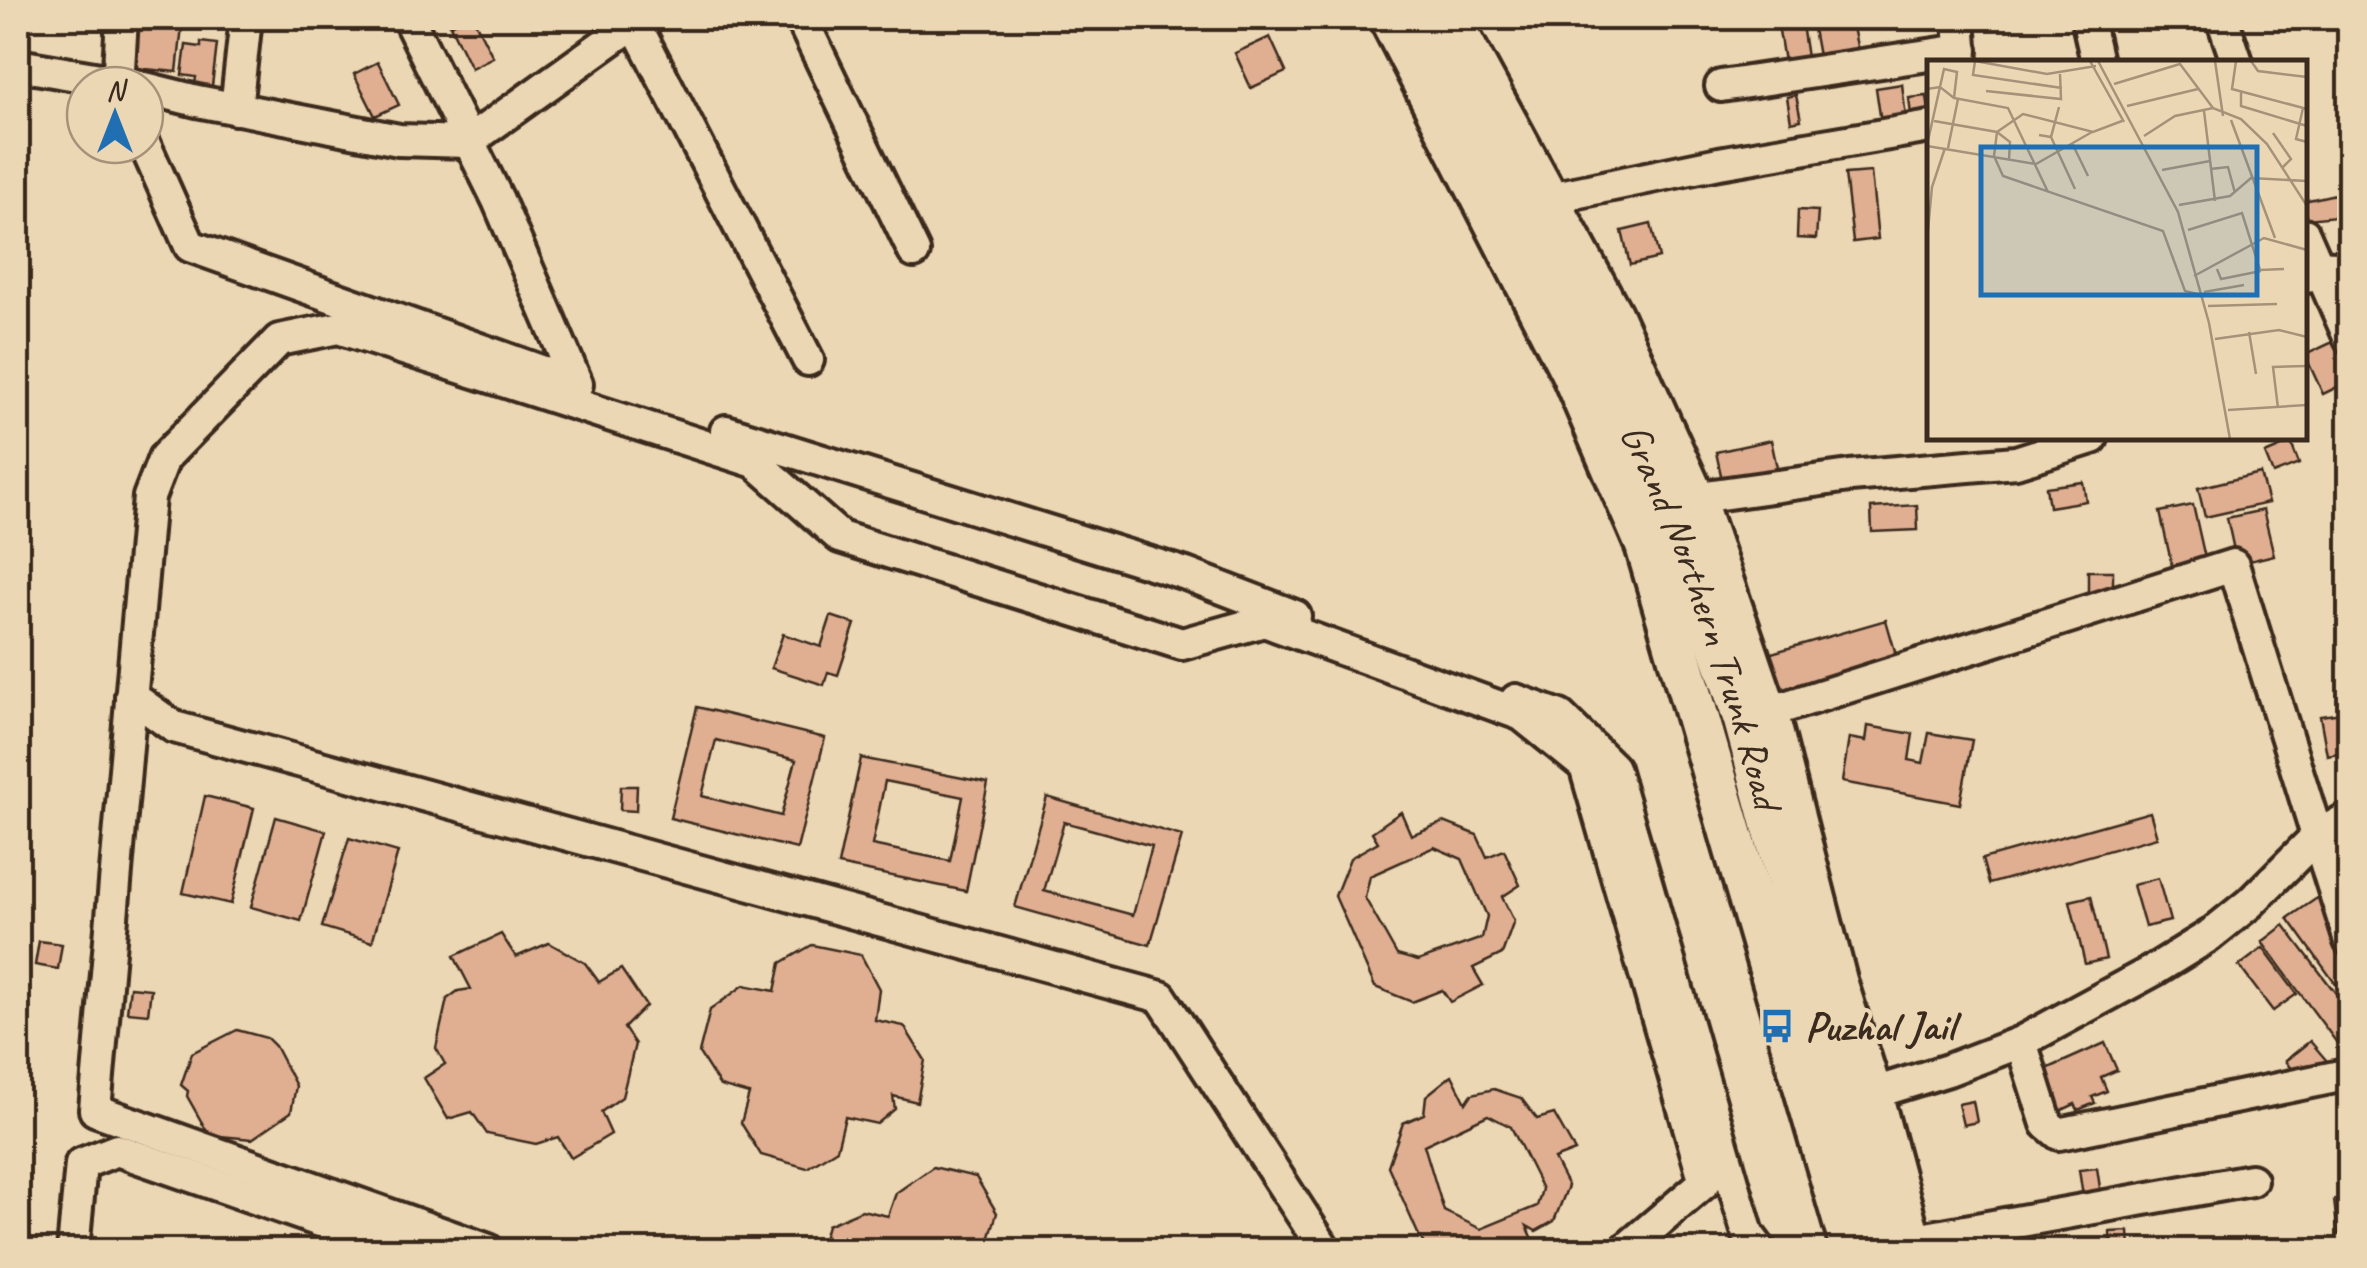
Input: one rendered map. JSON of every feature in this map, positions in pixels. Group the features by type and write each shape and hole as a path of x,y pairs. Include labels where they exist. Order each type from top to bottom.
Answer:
{"highway":[{"name":"Grand Northern Trunk Road","path":"1391,18 1572,372 1647,545 1847,1101 1907,1247"},
{"name":"Grand Northern Trunk Road","path":"1427,18 1604,360 1689,554 1745,720 1847,1101 1853,1250"}],"street":[{"path":"122,18 127,65"},
{"path":"236,109 246,18"},
{"path":"408,18 498,200 577,384"},
{"path":"802,18 914,252"},
{"path":"1455,18 1616,313 1699,498 1772,712 1841,980 1847,1101 2021,1042 2208,936 2250,903 2318,835 2350,817"},
{"path":"1930,60 1962,56 1959,18"},
{"path":"2087,18 2097,60"},
{"path":"2222,18 2236,60"},
{"path":"165,92 399,140 468,142 638,19 808,360"},
{"path":"1721,86 1927,60"},
{"path":"18,65 65,73"},
{"path":"1555,197 1719,163 1927,128"},
{"path":"154,165 190,246 577,384 1186,574 1560,716 1612,768 1748,1234 1760,1250"},
{"path":"2350,268 2311,273 2350,339"},
{"path":"488,1250 95,1110 149,498 164,458 278,340 338,328 755,462 840,537 1182,644 1264,621 1522,715 1585,766 1705,1182 1625,1250"},
{"path":"1699,498 2077,440"},
{"path":"1772,712 2233,565 2350,940"},
{"path":"132,696 174,727 1161,997 1325,1250"},
{"path":"2021,1042 2046,1124 2059,1134 2350,1074"},
{"path":"73,1250 80,1164 116,1150 403,1250"},
{"path":"1907,1247 2251,1180"}],"building":[{"path":"140,18 162,20 161,27 182,26 177,72 165,71 165,65 134,65 135,34 138,35"},
{"path":"473,18 493,57 471,68 450,25"},
{"path":"1777,18 1801,18 1808,64 1785,68"},
{"path":"1811,18 1851,18 1860,60 1820,67"},
{"path":"1270,37 1286,72 1251,88 1235,53"},
{"path":"201,42 217,44 212,86 195,84 196,77 182,75 186,45 201,47"},
{"path":"378,62 399,105 375,116 354,74"},
{"path":"1902,84 1906,118 1881,122 1876,88"},
{"path":"1796,95 1801,120 1791,122 1787,97"},
{"path":"1927,96 1927,112 1911,115 1909,98"},
{"path":"1871,172 1878,239 1853,242 1845,174"},
{"path":"2344,192 2347,215 2307,219 2307,200"},
{"path":"1798,210 1818,211 1816,239 1797,238"},
{"path":"1651,224 1659,258 1630,265 1622,231"},
{"path":"2335,341 2350,372 2350,381 2323,394 2307,354"},
{"path":"1771,440 1779,477 1724,489 1716,452"},
{"path":"2291,443 2299,464 2273,474 2265,454"},
{"path":"2260,473 2268,503 2205,517 2198,488"},
{"path":"2083,482 2086,501 2049,507 2046,487"},
{"path":"1917,505 1918,530 1872,532 1871,508"},
{"path":"2193,505 2205,558 2172,566 2160,512"},
{"path":"2263,510 2274,555 2237,564 2227,518"},
{"path":"2088,571 2113,571 2113,596 2088,596"},
{"path":"831,616 855,624 838,675 828,672 824,685 771,668 783,634 821,647"},
{"path":"1886,620 1897,658 1779,693 1768,654"},
{"path":"697,707 825,738 797,849 670,818","holes":["716,740 796,760 781,816 702,796"]},
{"path":"2350,712 2350,751 2327,755 2320,716"},
{"path":"1868,726 1913,734 1909,760 1923,763 1929,733 1972,740 1960,804 1842,782 1849,738 1866,741"},
{"path":"861,758 988,783 966,891 838,865","holes":["885,781 963,797 950,861 872,845"]},
{"path":"621,786 637,786 636,811 620,810"},
{"path":"205,796 254,808 231,904 183,893"},
{"path":"1047,797 1182,836 1150,945 1015,907","holes":["1064,822 1152,846 1133,915 1044,891"]},
{"path":"21,799 28,819 27,843 18,841"},
{"path":"1401,812 1411,835 1444,822 1477,835 1487,857 1504,850 1520,885 1502,897 1514,921 1502,954 1473,968 1483,985 1450,1002 1442,990 1412,1002 1375,987 1335,896 1350,858 1378,842 1372,832","holes":["1434,847 1462,859 1487,916 1482,938 1418,961 1397,955 1365,898 1370,876"]},
{"path":"2150,812 2157,837 1989,884 1982,859"},
{"path":"276,817 326,831 301,921 251,907"},
{"path":"349,838 398,852 372,942 322,927"},
{"path":"2158,878 2170,921 2145,927 2133,885"},
{"path":"2323,894 2334,940 2350,969 2350,1004 2288,918"},
{"path":"2091,896 2106,959 2085,964 2070,901"},
{"path":"2284,925 2350,1012 2350,1040 2340,1047 2262,942"},
{"path":"501,934 516,957 549,943 585,963 599,982 621,969 646,1006 624,1028 635,1044 622,1097 601,1112 611,1134 571,1158 558,1137 536,1144 487,1134 472,1112 448,1119 424,1078 445,1064 436,1048 447,999 458,991 471,989 454,956"},
{"path":"39,941 62,944 58,969 35,965"},
{"path":"812,945 861,955 879,989 875,1020 904,1026 925,1060 917,1102 893,1096 895,1109 877,1124 845,1117 837,1149 807,1168 761,1155 741,1123 749,1094 720,1086 699,1053 710,1010 744,985 775,991 781,963"},
{"path":"2263,948 2297,994 2273,1011 2239,966"},
{"path":"130,987 151,989 148,1014 127,1012"},
{"path":"237,1030 267,1038 296,1086 291,1112 252,1139 209,1135 187,1096 188,1091 181,1085 192,1053"},
{"path":"2310,1041 2327,1061 2302,1082 2285,1061"},
{"path":"2105,1043 2117,1070 2101,1077 2107,1091 2092,1097 2095,1103 2078,1110 2075,1104 2058,1112 2040,1072"},
{"path":"1452,1075 1466,1103 1472,1094 1494,1089 1521,1098 1537,1119 1554,1114 1575,1151 1554,1159 1568,1186 1554,1221 1536,1231 1527,1226 1538,1250 1428,1250 1388,1166 1403,1123 1424,1114 1426,1096","holes":["1488,1115 1511,1127 1542,1189 1537,1206 1481,1229 1444,1211 1424,1145"]},
{"path":"1973,1101 1977,1122 1963,1125 1958,1104"},
{"path":"933,1167 976,1177 997,1213 989,1240 1016,1250 820,1250 827,1225 862,1210 888,1216 896,1193"},
{"path":"2097,1168 2102,1201 2084,1203 2079,1170"},
{"path":"2350,1198 2350,1233 2338,1235 2334,1200"},
{"path":"2129,1231 2130,1250 2111,1250 2110,1232"}],"place":[{"name":"Puzhal Jail","path":"1777,1026"}]}
